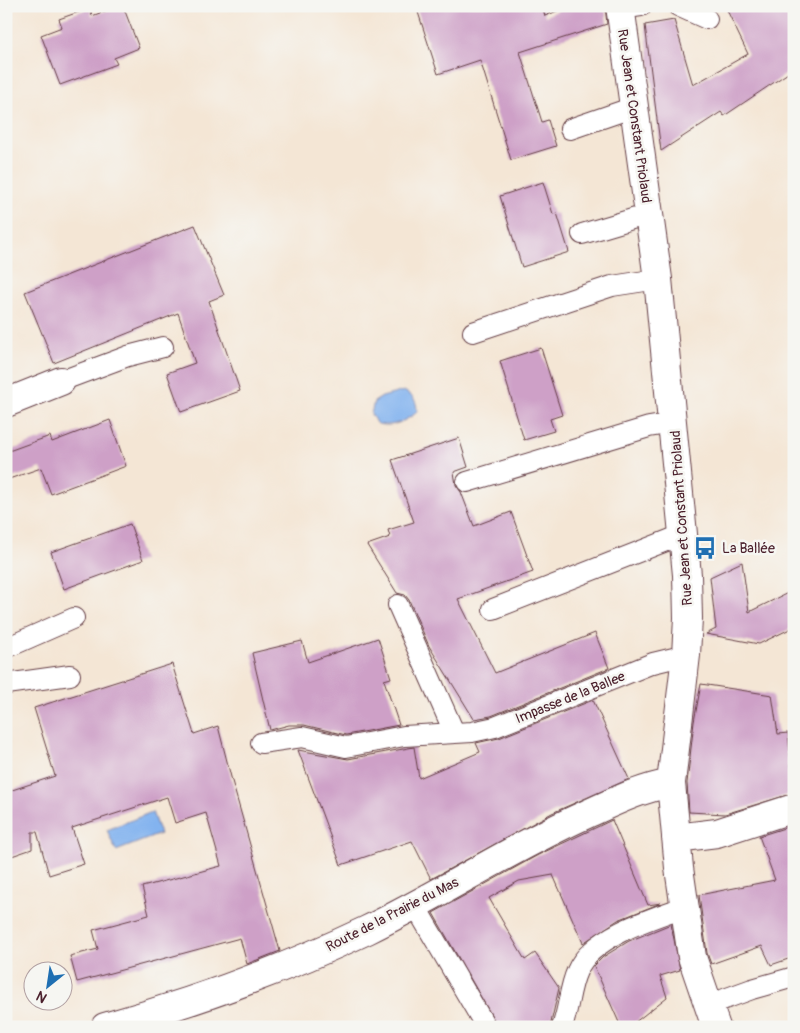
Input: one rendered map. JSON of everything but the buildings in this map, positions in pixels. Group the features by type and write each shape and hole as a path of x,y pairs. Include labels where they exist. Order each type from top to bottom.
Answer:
{"street":[{"name":"Rue Jean et Constant Priolaud","path":"627,7 634,106 658,279 674,423 688,601 686,655 672,783 676,838 692,957 712,1016"},
{"path":"6,402 61,381"},
{"name":"Route de la Prairie du Mas","path":"105,1027 185,1004 284,966 367,930 545,833 646,788 672,783"},
{"path":"676,838 717,833 794,808"}],"lane":[{"path":"678,6 707,19"},
{"path":"570,129 634,106"},
{"path":"582,234 649,214"},
{"path":"473,332 612,286 658,279"},
{"path":"61,381 128,356 163,347"},
{"path":"467,482 649,426 674,423"},
{"path":"493,610 684,534"},
{"path":"398,604 454,732"},
{"path":"6,648 74,618"},
{"name":"Impasse de la Ballee","path":"261,744 302,737 346,747 404,736 472,732 495,727 653,663 686,655"},
{"path":"6,684 70,676"},
{"path":"414,904 486,1027"},
{"path":"562,1027 577,970 598,945 633,925 684,906"},
{"path":"712,1016 752,989 794,977"}],"water":[{"path":"404,391 414,400 417,412 392,425 376,423 371,414 374,402 382,397"},
{"path":"152,812 160,834 116,851 107,830"}],"place":[{"name":"La Ballée","path":"705,548"}]}
